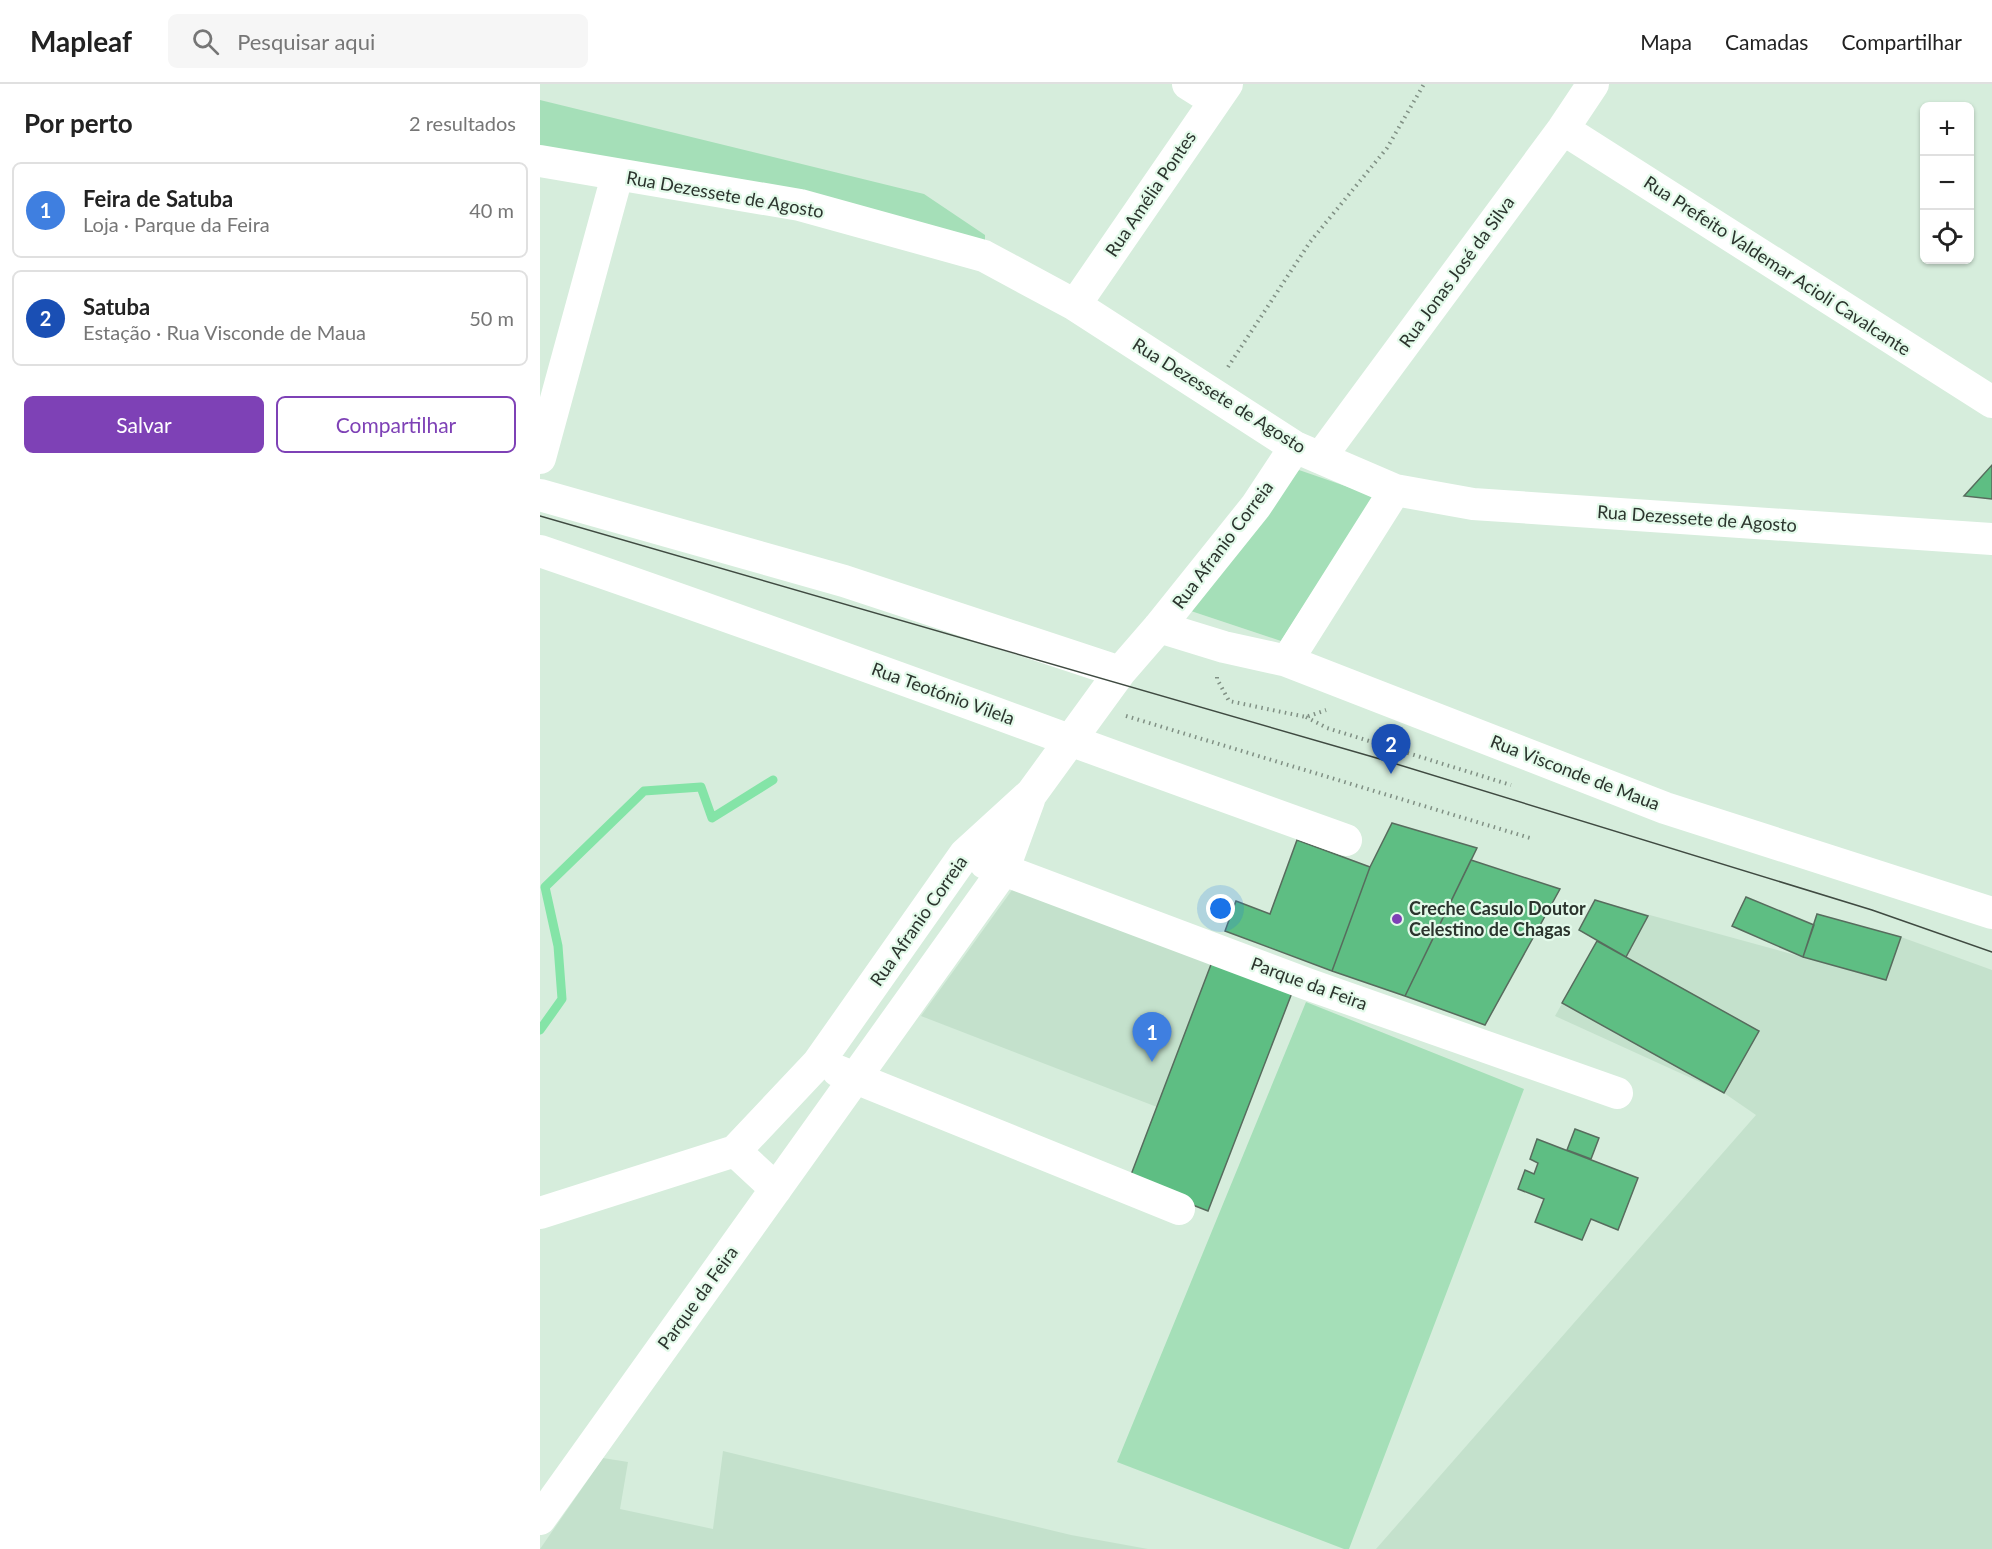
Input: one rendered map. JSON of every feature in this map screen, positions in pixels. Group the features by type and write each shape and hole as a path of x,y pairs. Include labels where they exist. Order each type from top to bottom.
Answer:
{"street":[{"path":"1188,84 1221,93"},
{"name":"Rua Jonas José da Silva","path":"1307,452 1563,129 1593,84"},
{"name":"Rua Amélia Pontes","path":"1076,305 1221,93"},
{"name":"Rua Prefeito Valdemar Acioli Cavalcante","path":"1563,129 1992,402"},
{"name":"Rua Dezessete de Agosto","path":"540,161 616,176 800,205 984,256 1076,305 1307,452 1395,490 1473,504 1992,539"},
{"path":"540,458 616,176"},
{"name":"Rua Afranio Correia","path":"540,1213 735,1152 818,1063 965,854 1032,794 1120,672 1160,627 1256,506 1307,452"},
{"path":"1287,661 1395,490"},
{"path":"540,495 844,581 1120,672"},
{"name":"Rua Teotónio Vilela","path":"540,551 709,608 1346,840"},
{"name":"Rua Visconde de Maua","path":"1160,627 1224,647 1287,661 1665,808 1992,913"},
{"name":"Parque da Feira","path":"540,1519 1003,871 1032,794"},
{"name":"Parque da Feira","path":"965,854 1003,871 1307,984 1617,1093"},
{"path":"818,1063 1179,1209"},
{"path":"735,1152 776,1189"}],"path":[{"path":"1211,393 1310,242 1387,148 1424,84"},
{"path":"1306,717 1327,728 1516,786"},
{"path":"1133,718 1530,837"}],"shaded area":[{"path":"1020,879 1295,985 1208,1211 1129,1180 1157,1107 921,1016"},
{"path":"1595,900 1886,980 1901,937 1992,970 1992,1549 1376,1549 1756,1115 1724,1093 1555,1016 1597,941 1579,930"},
{"path":"723,1451 1071,1535 1148,1549 540,1549 603,1458 628,1462 620,1509 713,1529"}],"green space":[{"path":"540,100 924,194 985,235 985,242 540,147"},
{"path":"1299,470 1374,496 1281,641 1191,611"},
{"path":"1306,1002 1524,1089 1349,1549 1117,1462"}],"building":[{"path":"1992,465 1992,499 1964,496"},
{"name":"Creche Casulo Doutor Celestino de Chagas","path":"1392,823 1477,848 1405,996 1332,971 1370,867"},
{"path":"1297,840 1370,867 1332,971 1225,931 1236,901 1270,914"},
{"path":"1471,860 1560,889 1485,1025 1405,996"},
{"path":"1746,897 1814,925 1803,957 1732,926"},
{"path":"1595,900 1648,916 1626,957 1579,930"},
{"path":"1817,914 1901,937 1886,980 1803,957"},
{"path":"1597,941 1759,1031 1724,1093 1562,1003"},
{"path":"1215,954 1295,985 1208,1211 1129,1180"},
{"path":"1575,1129 1599,1138 1591,1159 1567,1150"},
{"path":"1537,1139 1638,1178 1618,1230 1591,1219 1582,1240 1535,1222 1544,1199 1518,1189 1525,1170 1534,1174 1538,1163 1530,1159"}],"waterway":[{"path":"540,1030 562,999 558,946 545,887 644,791 701,787 712,818 773,780"}],"tram line":[{"path":"540,516 1380,759 1872,910 1992,952"}],"place":[{"name":"Satuba","path":"1391,774"},
{"name":"Creche Casulo Doutor Celestino de Chagas","path":"1397,919"},
{"name":"Feira de Satuba","path":"1152,1062"}]}
